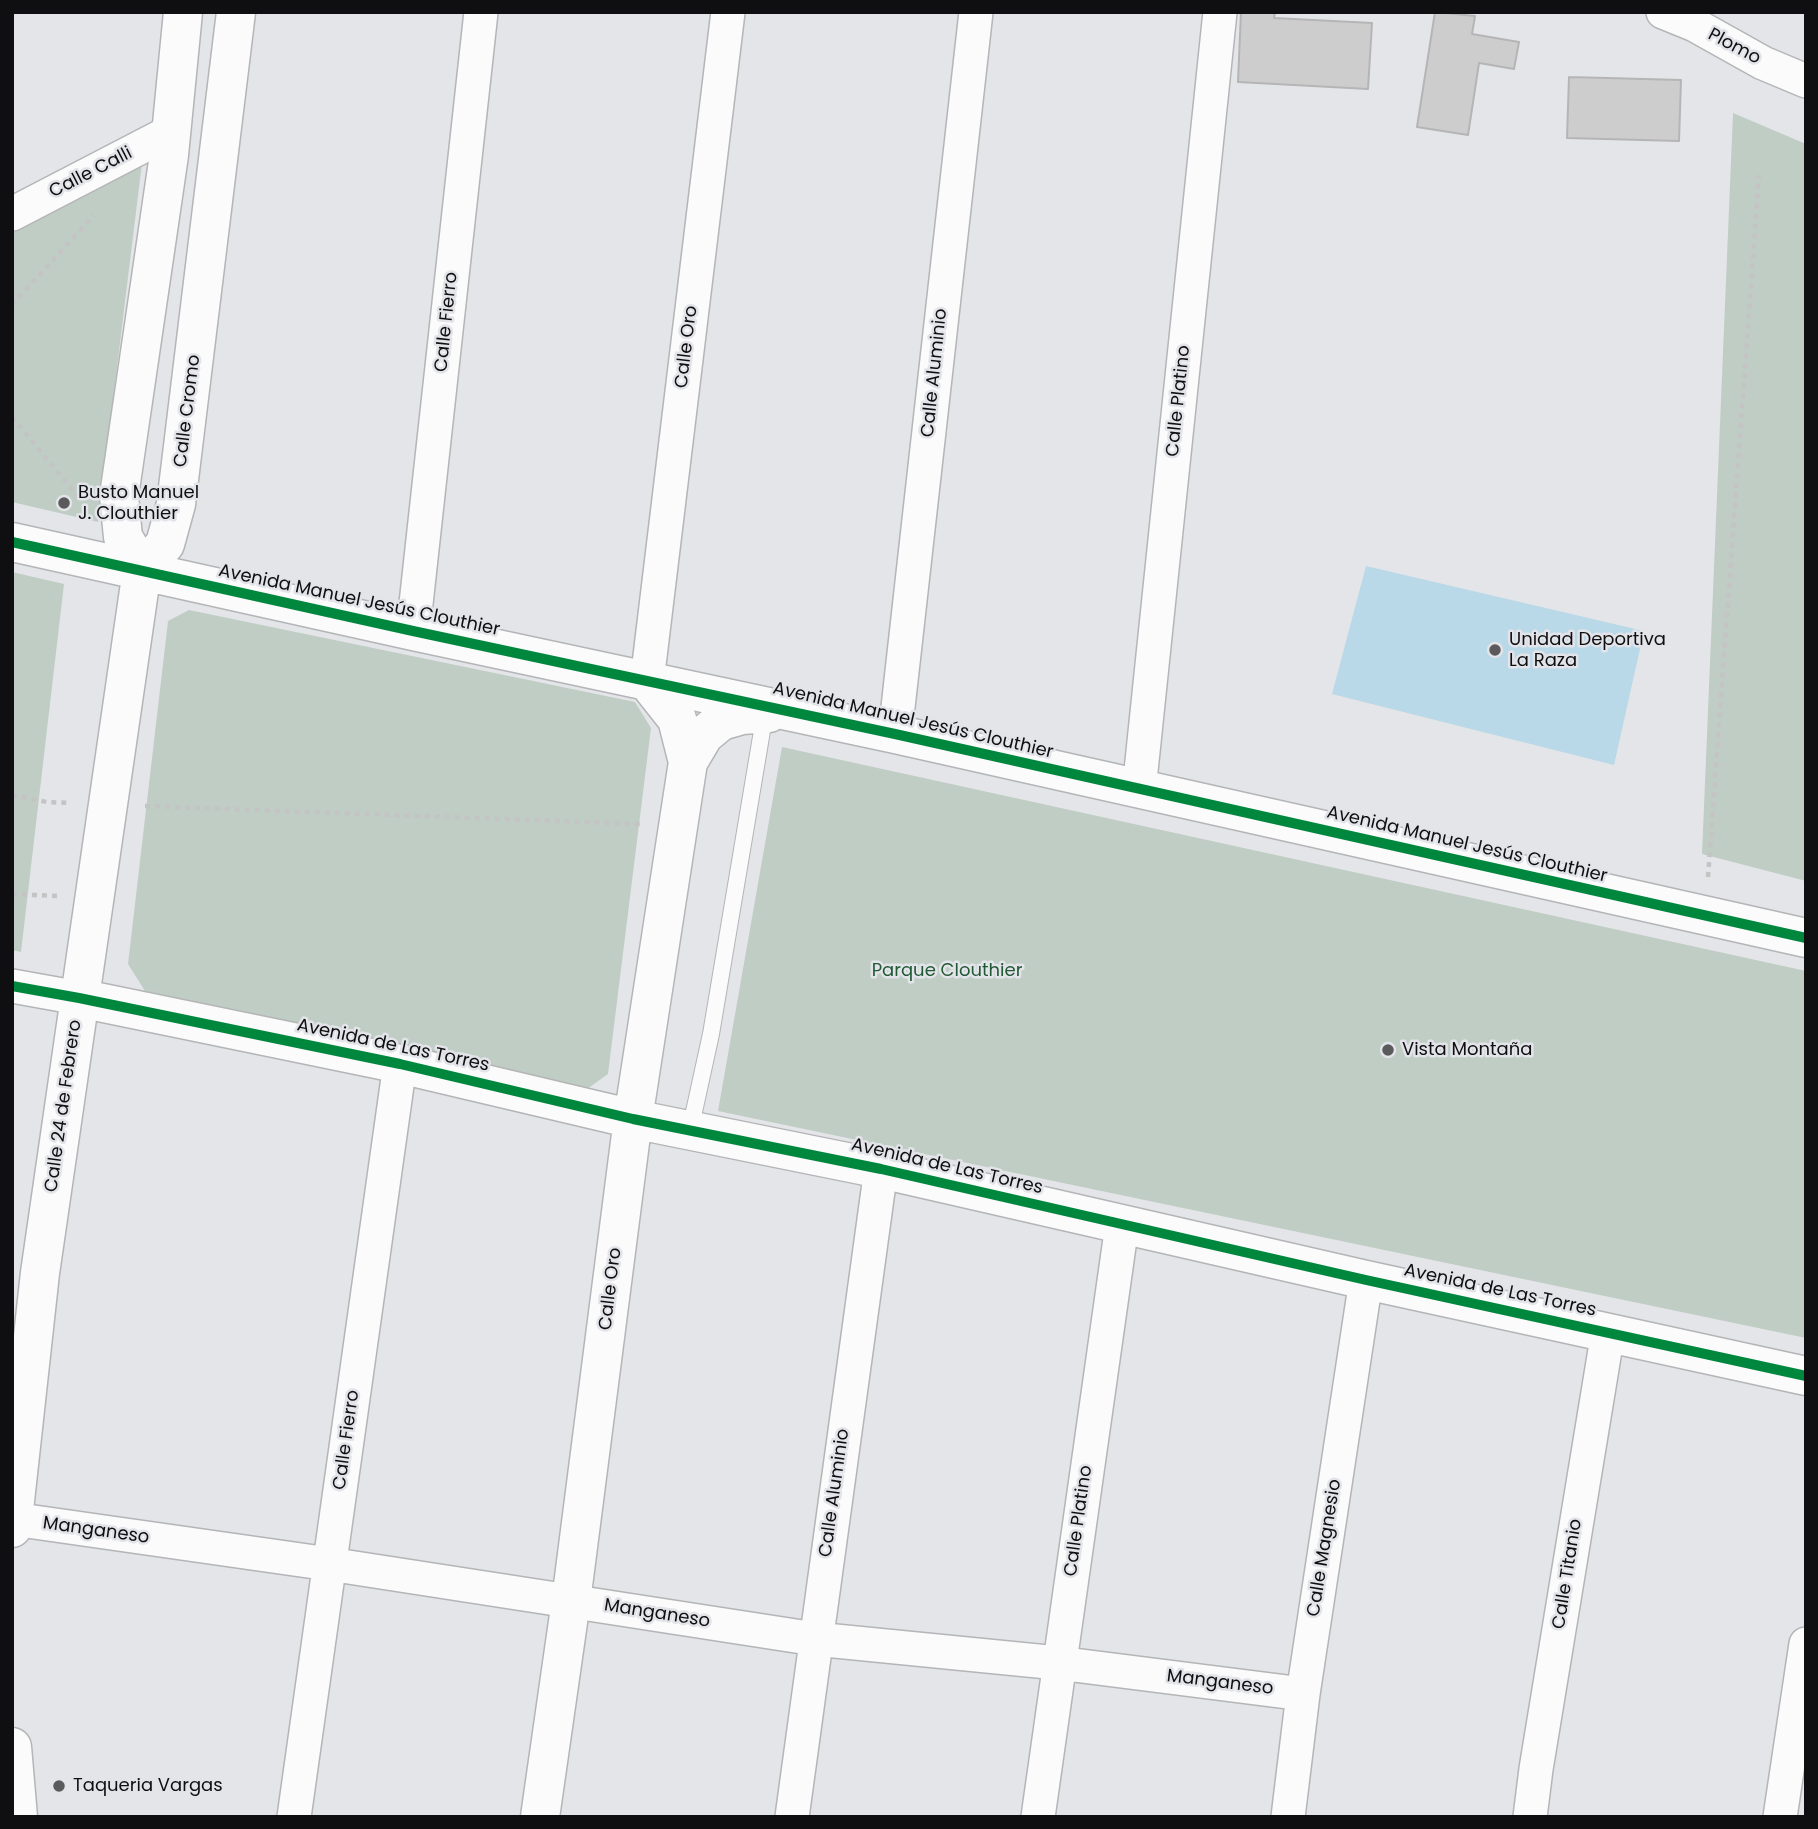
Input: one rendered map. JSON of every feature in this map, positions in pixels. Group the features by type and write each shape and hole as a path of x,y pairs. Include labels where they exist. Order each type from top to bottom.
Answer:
{"street":[{"path":"142,570 123,537 119,496 169,155 183,12"},
{"name":"Calle Cromo","path":"142,570 165,544 176,504 236,12"},
{"name":"Calle Fierro","path":"413,631 481,12"},
{"name":"Calle Oro","path":"647,681 728,12"},
{"name":"Calle Aluminio","path":"895,734 976,12"},
{"name":"Calle Platino","path":"1139,790 1220,12"},
{"name":"Plomo","path":"1662,12 1695,25 1763,63 1806,81"},
{"name":"Calle Calli","path":"12,214 170,132"},
{"name":"Avenida Manuel Jesús Clouthier","path":"12,542 778,712 895,734 1806,939"},
{"name":"Calle 24 de Febrero","path":"12,1528 19,1403 142,570"},
{"path":"647,681 677,719 688,762"},
{"path":"688,762 704,735 721,721 742,715 778,712"},
{"name":"Calle Oro","path":"540,1817 571,1601 633,1119 688,762"},
{"path":"12,986 79,998"},
{"name":"Avenida de Las Torres","path":"79,998 400,1064 633,1119 881,1170 1806,1376"},
{"name":"Calle Fierro","path":"294,1817 400,1064"},
{"name":"Calle Aluminio","path":"792,1817 881,1170"},
{"name":"Calle Platino","path":"1038,1817 1122,1225"},
{"name":"Calle Magnesio","path":"1288,1817 1303,1694 1366,1280"},
{"name":"Calle Titanio","path":"1530,1817 1608,1332"},
{"name":"Manganeso","path":"13,1519 330,1564 815,1639 1058,1663 1303,1694"},
{"path":"1780,1817 1806,1644"},
{"path":"12,1747 18,1817"}],"lane":[{"path":"690,1130 778,712"}],"path":[{"path":"1705,916 1759,176"},
{"path":"12,305 96,214"},
{"path":"12,417 81,501"},
{"path":"12,795 47,802 215,810 678,826"}],"green space":[{"path":"1733,113 1806,144 1806,881 1702,854"},
{"path":"142,163 98,522 12,502 12,233"},
{"path":"12,572 64,584 21,952 12,950"},
{"path":"189,610 635,702 651,728 608,1074 587,1089 145,991 128,964 168,621"},
{"name":"Parque Clouthier","path":"782,747 1806,971 1806,1338 718,1111"}],"water":[{"path":"1366,566 1644,631 1614,765 1332,694"}],"building":[{"path":"1241,12 1275,12 1274,18 1372,23 1368,89 1238,82"},
{"path":"1435,12 1475,16 1472,34 1519,42 1514,69 1479,63 1468,135 1417,127"},
{"path":"1569,77 1681,80 1679,141 1567,138"}],"cycle path":[{"path":"12,542 895,734 1806,938"},
{"path":"12,986 400,1064 633,1119 881,1169 1366,1280 1806,1376"}],"place":[{"name":"Busto Manuel J. Clouthier","path":"64,503"},
{"name":"Unidad Deportiva La Raza","path":"1495,650"},
{"name":"Vista Montaña","path":"1388,1050"},
{"name":"Taqueria Vargas","path":"59,1786"}]}
